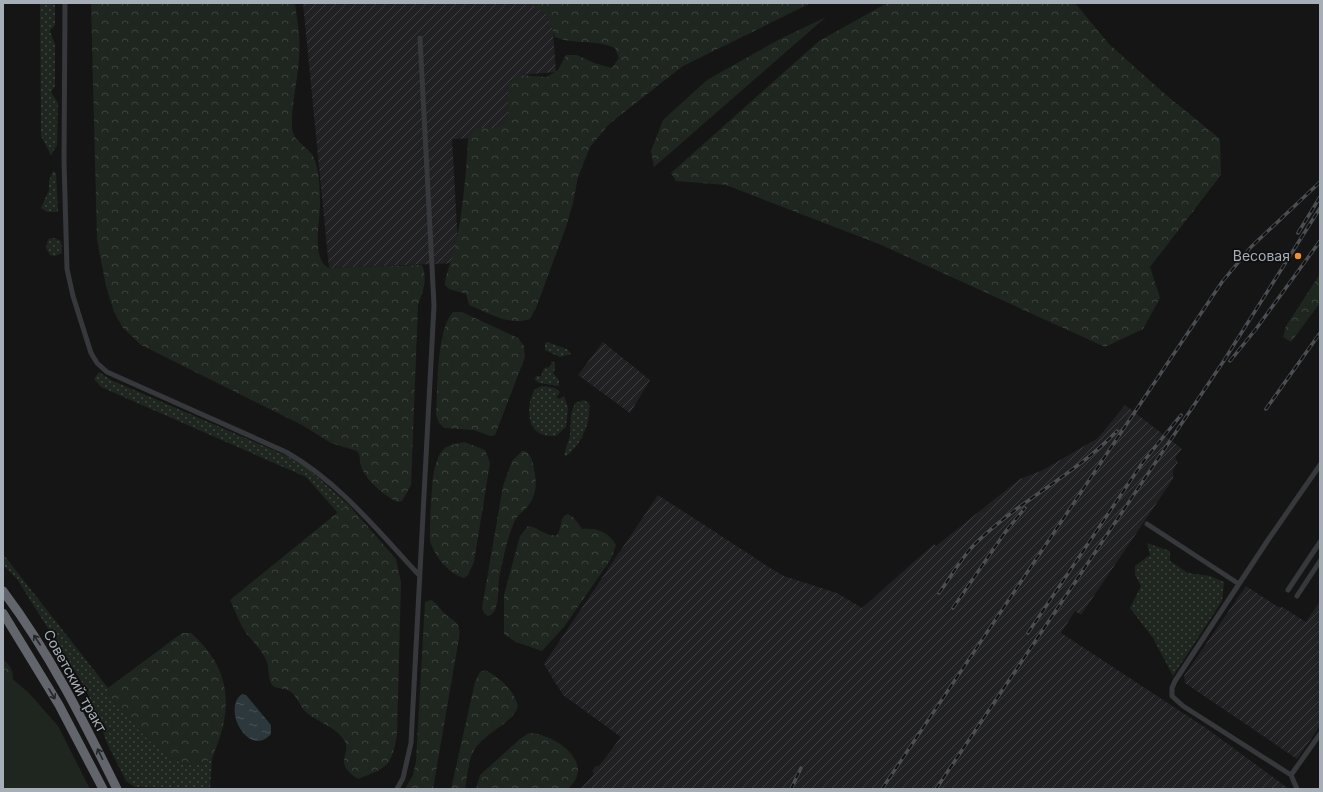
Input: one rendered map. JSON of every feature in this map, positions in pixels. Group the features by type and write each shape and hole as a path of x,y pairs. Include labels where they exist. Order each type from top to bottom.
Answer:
{"highway":[{"name":"Советский тракт","path":"3,591 41,646 73,699 117,789"},
{"name":"Советский тракт","path":"3,613 58,705 103,789"}],"street":[{"path":"65,3 64,161 67,269 75,304 91,353 97,363 107,372 286,452 304,462 334,484 420,575"},
{"path":"397,789 403,778 411,743 434,305 420,38"},
{"path":"1297,789 1290,776 1187,709 1172,696 1172,688 1175,681 1239,584 1320,465"},
{"path":"1147,524 1239,584"},
{"path":"1288,590 1320,542"},
{"path":"1297,596 1320,561"},
{"path":"1290,776 1320,734"}],"shaded area":[{"path":"303,3 551,3 556,72 519,75 518,137 452,139 459,263 329,268"},
{"path":"603,342 650,380 630,413 578,375"},
{"path":"1125,405 1182,449 1175,458 1178,462 1173,470 1173,479 1081,615 1075,611 1061,633 1206,728 1289,789 580,789 594,774 592,771 596,766 599,766 621,737 563,695 544,664 658,495 784,576 837,593 862,608 934,544 936,546 1020,479 1043,470 1098,438"},
{"path":"1246,586 1278,607 1282,607 1306,622 1320,601 1320,726 1297,759 1185,683 1184,676"}],"green space":[{"path":"40,3 55,3 55,25 50,31 55,44 55,86 51,92 58,103 57,145 51,155 41,136"},
{"path":"91,3 295,3 300,44 292,127 296,139 311,153 316,163 320,195 318,247 323,263 329,268 422,265 424,270 425,280 418,305 411,485 402,501 397,502 392,499 371,482 363,472 357,451 331,443 302,425 141,345 123,328 114,312 106,286 97,240"},
{"path":"529,3 811,3 683,66 609,124 590,147 578,177 573,203 566,227 536,308 530,319 514,321 499,318 469,305 466,294 449,289 445,285 446,276 454,252 460,220 468,140 475,128 490,129 498,127 505,122 508,118 508,84 519,75 547,77 558,70 566,55 577,55 594,63 612,68 619,58 615,48 607,45 570,41 555,37 547,15"},
{"path":"887,3 1075,3 1109,44 1166,95 1220,139 1221,175 1150,267 1160,298 1143,329 1105,347 879,244 726,185 676,181 671,173 819,41"},
{"path":"826,17 654,167 651,151 663,120 707,80 778,40"},
{"path":"53,171 56,173 58,212 47,212 41,208 49,190 49,181"},
{"path":"54,238 61,241 62,253 55,256 50,255 46,248 48,239"},
{"path":"1320,274 1320,303 1291,342 1283,337 1286,326"},
{"path":"453,312 462,312 518,338 524,346 525,357 495,435 490,436 474,430 444,428 439,423 436,415 439,360 443,332 447,321"},
{"path":"547,342 567,349 571,354 560,357 545,350 545,344"},
{"path":"552,361 555,363 553,373 559,380 559,386 539,383 535,380 536,376 541,376 544,368 550,367"},
{"path":"99,372 111,380 287,456 306,467 348,504 338,513 306,477 101,387 94,379"},
{"path":"542,386 555,388 560,392 556,398 559,399 564,396 568,408 566,427 556,436 543,435 537,432 530,421 529,408 532,394 535,389"},
{"path":"584,400 589,403 589,417 587,425 581,440 566,456 564,455 570,435 571,414 575,403"},
{"path":"464,442 485,450 490,463 474,562 468,575 464,578 448,569 436,555 431,544 430,531 433,477 438,459 446,447"},
{"path":"522,451 530,456 534,466 536,479 535,493 531,502 514,522 499,578 495,611 488,616 484,613 482,608 503,486 512,461"},
{"path":"348,504 396,559 401,582 397,735 395,746 390,760 382,768 358,779 350,773 344,763 346,745 341,736 332,728 307,713 291,692 286,689 273,686 269,677 268,666 264,656 246,633 230,600"},
{"path":"568,514 574,518 582,529 598,530 610,537 616,545 611,559 564,627 542,651 516,642 504,634 504,595 520,536 528,526 549,535 557,535 564,516"},
{"path":"1147,543 1170,551 1170,561 1188,573 1210,576 1224,582 1222,601 1173,676 1153,638 1130,608 1141,586 1135,575 1135,566 1150,555"},
{"path":"3,554 108,688 109,696 147,738 159,749 183,763 196,765 212,759 210,789 135,787 126,781 108,745 86,689 17,579 3,565"},
{"path":"431,600 458,625 459,638 433,789 405,789 413,775 416,761 425,602"},
{"path":"182,633 191,633 209,652 220,672 226,695 226,708 223,726 212,759 196,765 183,763 159,749 136,727 109,696 108,688"},
{"path":"3,659 12,671 12,680 3,678"},
{"path":"485,670 496,676 509,689 518,706 510,718 484,739 473,752 465,789 451,789 475,682 480,672"},
{"path":"3,671 29,693 58,726 90,789 3,789"},
{"path":"529,733 546,736 570,752 578,768 575,781 568,789 476,789 480,775 520,739"}],"water":[{"path":"242,694 246,695 271,725 271,734 263,740 254,740 240,729 236,720 235,710 236,701"}],"railway":[{"path":"882,789 1222,282 1251,247 1320,182"},
{"path":"1298,233 1320,197"},
{"path":"936,789 1223,362 1320,208"},
{"path":"1230,361 1256,329 1320,241"},
{"path":"1266,409 1320,333"},
{"path":"1028,633 1143,462 1181,415"},
{"path":"939,593 961,561 975,544 1009,514 1065,475 1101,447 1117,431"},
{"path":"953,608 1006,531 1025,508"},
{"path":"791,789 801,768"}],"place":[{"name":"Весовая","path":"1298,256"}]}
